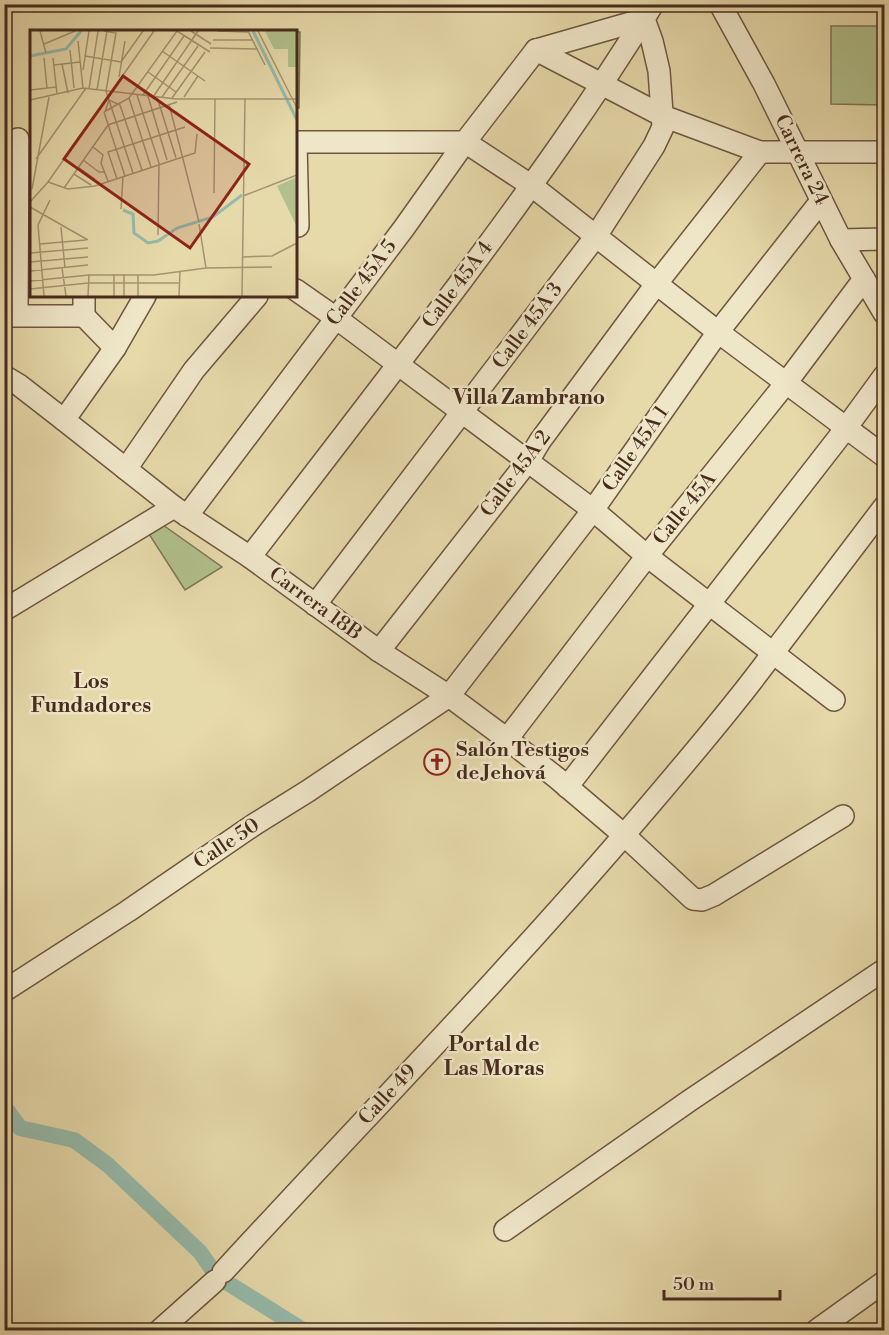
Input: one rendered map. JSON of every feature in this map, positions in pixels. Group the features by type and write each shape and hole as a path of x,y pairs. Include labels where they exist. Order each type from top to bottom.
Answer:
{"street":[{"name":"Carrera 24","path":"720,4 764,84 842,240 885,313"},
{"path":"536,50 649,12"},
{"name":"Calle 45A 4","path":"250,557 532,186 603,84 649,12"},
{"name":"Calle 45A 3","path":"315,605 596,236 654,146 663,127 663,116 659,71 652,41 649,12"},
{"path":"536,50 663,116 760,152 885,152"},
{"name":"Calle 45A 5","path":"181,511 336,318 465,142 536,50"},
{"path":"18,139 11,315 84,306 115,348"},
{"path":"297,142 465,142 532,186 718,332 885,456"},
{"name":"Calle 45A 2","path":"379,651 528,461 540,441 657,283 760,152"},
{"path":"297,184 298,226"},
{"name":"Calle 45A 1","path":"449,696 593,510 718,332 822,201"},
{"path":"842,240 885,239"},
{"name":"Calle 45A","path":"507,739 647,556 786,383 864,279"},
{"path":"297,291 593,510 647,556 834,700"},
{"path":"64,420 115,348 144,297"},
{"path":"126,469 194,370 256,297"},
{"name":"Carrera 18B","path":"4,376 19,385 181,511 250,557 379,651 449,696 507,739 624,836 693,899 702,900 714,895 843,816"},
{"path":"567,788 885,376"},
{"name":"Calle 49","path":"160,1330 219,1277 488,989 624,836 759,672 885,507"},
{"path":"4,610 181,511"},
{"name":"Calle 50","path":"4,991 128,911 449,696"},
{"path":"505,1230 689,1101 885,970"},
{"path":"817,1330 885,1282"}],"green space":[{"path":"831,26 884,26 884,105 831,104"},
{"path":"297,32 300,32 299,108 297,108"},
{"path":"163,525 222,567 185,590 149,534"}],"waterway":[{"path":"4,1106 20,1128 74,1140 108,1165 200,1252 214,1272 223,1280 303,1330"}],"place":[{"name":"Salón Testigos de Jehová","path":"437,762"}],"district":[{"name":"Villa Zambrano","path":"529,398"},
{"name":"Los Fundadores","path":"91,694"},
{"name":"Portal de Las Moras","path":"494,1057"}]}
